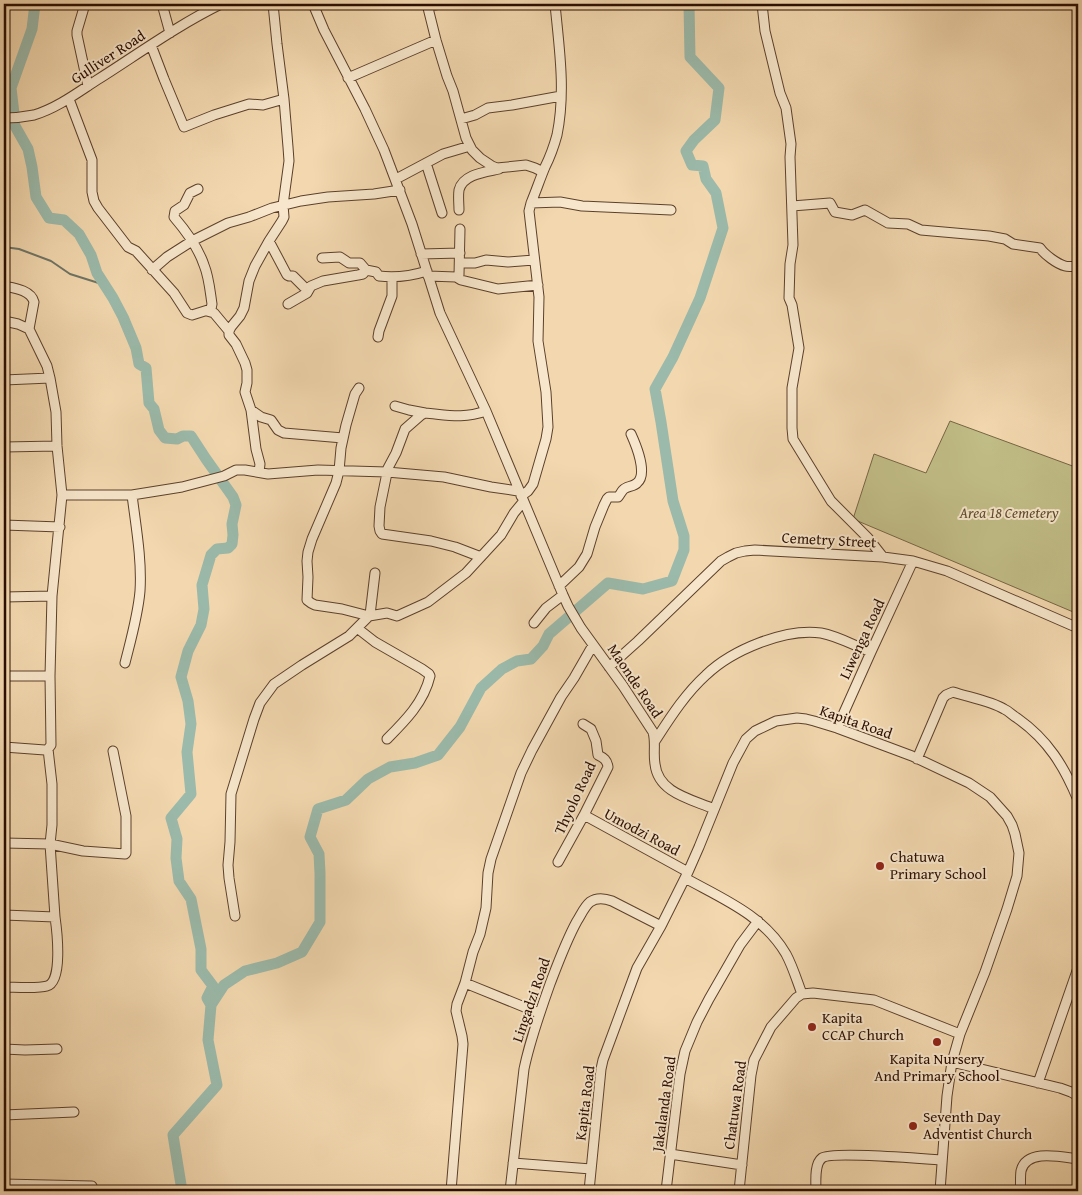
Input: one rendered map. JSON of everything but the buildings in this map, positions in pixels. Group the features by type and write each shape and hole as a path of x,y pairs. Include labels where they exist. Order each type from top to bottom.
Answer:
{"street":[{"path":"85,4 77,35 88,86"},
{"path":"162,4 170,32"},
{"name":"Gulliver Road","path":"4,118 34,115 69,99 204,8 221,4"},
{"path":"229,331 240,316 245,303 252,271 284,217 283,205 289,156 273,4"},
{"name":"Maonde Road","path":"313,4 324,30 376,130 400,190 440,313 486,411 568,606 581,628 653,732 655,768 664,786 714,809"},
{"path":"441,4 427,5 466,138 475,153 492,166 502,168"},
{"path":"359,388 355,394 343,438 339,470 334,489 308,552 307,600 315,605 369,616 387,613 397,616 428,602 466,573 501,535 514,513 521,496 533,484 546,439 548,427 547,399 538,334 538,285 529,211 530,203 556,140 562,96 555,4"},
{"path":"762,4 765,31 780,93 786,108 791,144 793,245 790,264 789,298 792,305 798,348 792,388 793,439 831,502 868,538 883,557"},
{"path":"348,78 436,40"},
{"path":"151,45 184,127 249,104 263,104 284,99"},
{"path":"461,119 475,115 488,108 562,96"},
{"path":"69,99 92,160 92,192 94,201 128,247 136,251 174,293 189,314 192,315 211,308 207,274 201,256 192,240 174,217 175,211 184,205 190,193 198,189"},
{"path":"396,179 443,154 470,146"},
{"path":"426,163 442,213"},
{"path":"459,210 459,190 464,182 474,176 502,168 526,166 543,172"},
{"path":"152,270 192,240 228,223 283,205 328,197 400,190"},
{"path":"530,203 560,202 582,206 671,210"},
{"path":"792,206 830,203 835,212 852,215 865,210 888,223 908,224 921,230 989,236 1013,244 1040,248 1054,260 1066,266 1078,266"},
{"path":"456,277 460,274 460,229"},
{"path":"269,241 287,275 293,276 304,287 309,289"},
{"path":"421,254 460,253"},
{"path":"322,258 340,257 349,263 360,263 366,270 376,272 379,276 392,278 416,274 456,277 461,280 498,289 538,285"},
{"path":"460,263 486,260 508,262 534,260"},
{"path":"288,304 307,293 311,286 363,274 366,270"},
{"path":"378,337 392,296 392,278"},
{"path":"4,286 27,293 33,298 34,302 29,329 47,366 50,378 56,412 62,495 52,596 50,676 52,736 51,745 48,749 52,799 52,838 50,844 58,946 54,981 45,987 4,987"},
{"path":"207,311 214,313 229,331 229,335 236,344 245,363 247,370 245,392 251,410 260,464 259,472"},
{"path":"4,321 29,329"},
{"path":"4,380 50,378"},
{"path":"395,406 425,413 461,416 475,415 486,411"},
{"path":"251,410 261,417 271,420 278,430 284,433 343,438"},
{"path":"425,413 405,429 396,453 389,464 380,507 380,531 382,534 440,543 481,557"},
{"path":"534,623 587,554 595,527 607,499 617,498 623,490 639,482 641,465 632,434"},
{"path":"4,447 57,446"},
{"path":"62,495 132,495 182,487 224,476 236,470 273,474 339,470 444,477 491,487 521,496"},
{"path":"125,663 140,592 139,555 132,495"},
{"path":"4,525 60,527"},
{"name":"Cemetry Street","path":"609,666 638,641 721,561 736,553 755,550 883,557 914,561 947,571 1078,628"},
{"name":"Liwenga Road","path":"837,728 870,652 914,561"},
{"path":"234,916 228,865 232,794 260,703 274,684 348,636 370,615 375,572"},
{"path":"4,597 52,596"},
{"path":"357,628 375,642 422,669 430,676 421,698 407,718 386,739"},
{"path":"655,741 686,696 707,673 733,655 769,639 793,633 820,633 870,652"},
{"path":"451,1191 463,1044 456,1011 466,983 486,908 488,873 491,859 521,773 544,726 593,644"},
{"path":"4,676 50,676"},
{"path":"917,759 943,698 953,692 1004,708 1040,737 1059,760 1078,800"},
{"name":"Kapita Road","path":"589,1191 603,1060 637,968 687,875 739,750 746,739 755,731 776,722 797,718 814,720 837,728 917,759 969,783 990,797 1007,816 1012,825 1018,848 1017,876 1007,909 960,1034 952,1062 947,1096 940,1191"},
{"name":"Thyolo Road","path":"558,862 608,767 605,759 598,755 596,741 591,729 583,724"},
{"path":"4,748 48,749"},
{"path":"4,843 50,844 83,851 125,854 126,816 113,750"},
{"name":"Umodzi Road","path":"584,815 687,875 758,921 766,928 786,954 802,994"},
{"name":"Lingadzi Road","path":"510,1191 528,1049 539,1014 568,938 585,908 590,902 604,898 661,926"},
{"path":"4,915 55,917"},
{"name":"Jakalanda Road","path":"666,1191 680,1074 685,1051 708,999 740,945 758,921"},
{"path":"1038,1083 1078,968"},
{"path":"466,983 539,1014"},
{"path":"802,994 813,993 874,1000 960,1034"},
{"name":"Chatuwa Road","path":"739,1191 754,1060 771,1027 796,998 802,994"},
{"path":"4,1049 57,1049"},
{"path":"952,1062 1065,1090 1078,1096"},
{"path":"4,1115 74,1112"},
{"path":"670,1154 742,1165"},
{"path":"816,1191 818,1164 826,1156 843,1154 942,1160"},
{"path":"1020,1191 1021,1170 1024,1163 1030,1159 1043,1155 1078,1159"},
{"path":"513,1163 591,1169"},
{"path":"4,1184 92,1186"}],"green space":[{"name":"Area 18 Cemetery","path":"950,421 1078,468 1078,614 853,519 874,454 926,473"}],"waterway":[{"path":"14,114 11,88 32,29 35,4"},
{"path":"182,1191 173,1135 217,1085 208,1040 211,1005 224,985 245,971 277,963 302,952 320,922 319,854 310,837 318,809 346,800 368,779 390,767 415,763 438,755 460,727 481,688 502,669 517,661 531,659 543,646 549,634 608,583 643,589 672,581 684,550 684,536 673,501 655,389 673,357 700,298 723,228 716,193 706,179 703,166 692,165 686,151 694,140 715,120 719,88 690,57 689,4"},
{"path":"14,121 28,149 36,197 49,218 64,220 79,234 91,255 97,273 123,317 136,348 139,364 146,368 149,403 154,409 159,430 165,438 177,439 183,436 191,436 233,497 236,505 232,524 232,544 228,548 217,549 211,555 202,585 204,609 201,625 188,651 181,677 188,701 191,724 187,752 191,794 171,818 177,839 176,858 179,881 191,899 201,949 201,970 213,986 207,998 211,1005"},
{"path":"4,247 19,249 51,261 70,274 105,285"}],"place":[{"name":"Chatuwa Primary School","path":"880,866"},
{"name":"Kapita CCAP Church","path":"812,1027"},
{"name":"Kapita Nursery And Primary School","path":"937,1042"},
{"name":"Seventh Day Adventist Church","path":"913,1126"}]}
